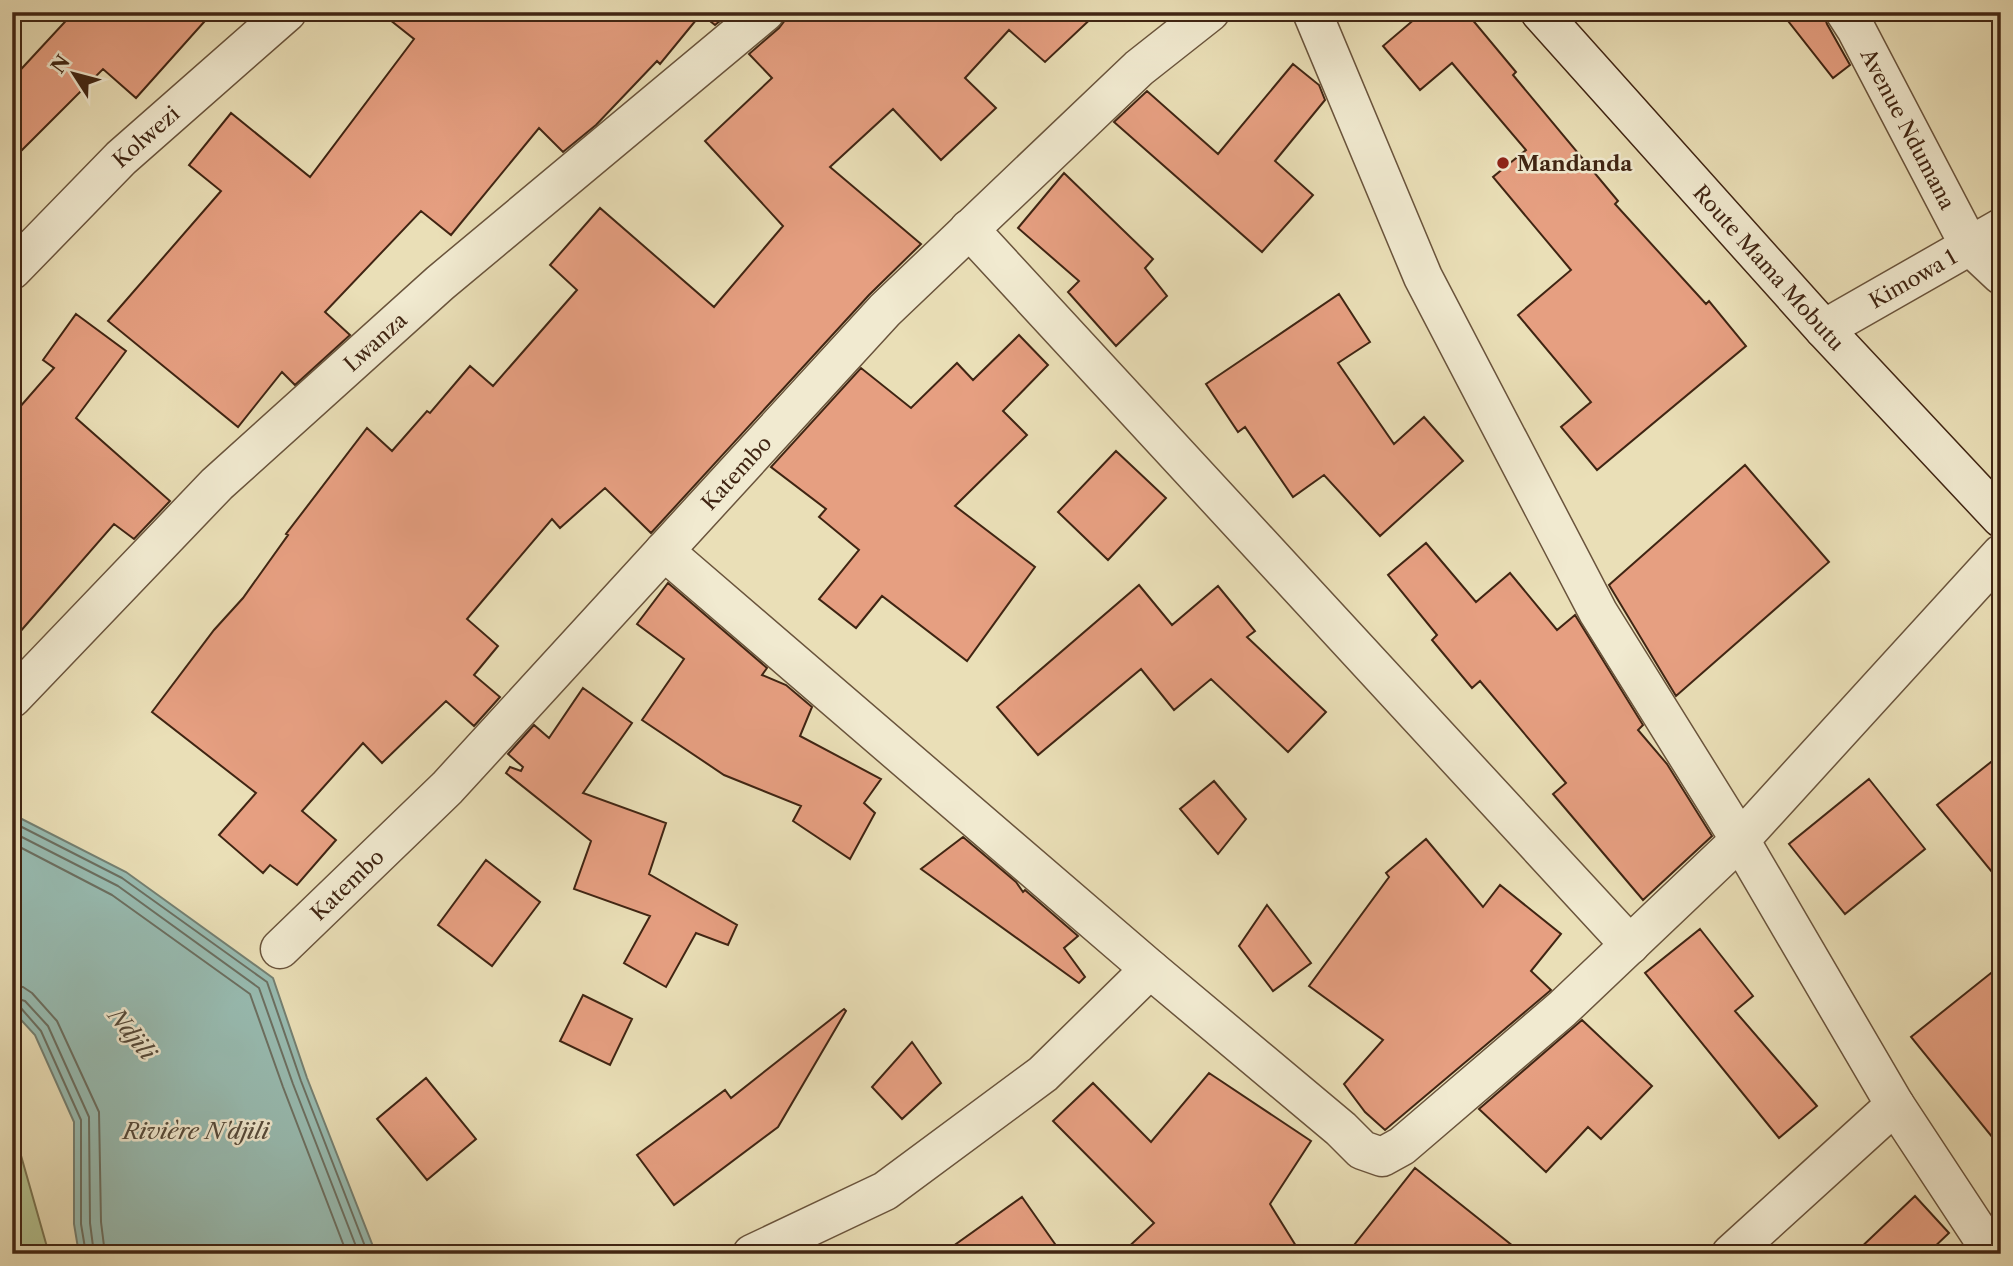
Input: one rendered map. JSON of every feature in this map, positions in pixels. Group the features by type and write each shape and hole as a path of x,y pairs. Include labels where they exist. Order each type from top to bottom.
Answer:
{"street":[{"name":"Kolwezi","path":"12,270 121,158 287,12"},
{"name":"Lwanza","path":"12,698 217,484 440,283 765,12"},
{"name":"Katembo","path":"280,949 447,788 885,310 1139,68 1210,12"},
{"path":"1312,12 1429,289 1598,612 1740,841 1895,1105 1993,1254"},
{"name":"Route Mama Mobutu","path":"1540,12 1824,329 2001,518"},
{"name":"Avenue Ndumana","path":"1845,12 1985,237"},
{"path":"969,229 1630,945"},
{"path":"1985,237 2001,275"},
{"name":"Kimowa 1","path":"1824,329 1985,237"},
{"path":"664,551 1150,969 1341,1129 1362,1150 1382,1157 1402,1146 1562,1009 1740,841 2001,554"},
{"path":"752,1254 885,1191 1043,1074 1150,969"},
{"path":"1731,1254 1895,1105"}],"green space":[{"path":"12,1124 49,1254 12,1254"}],"water":[{"name":"Rivière N'djili","path":"12,814 126,872 273,978 307,1078 376,1254 79,1254 74,1224 74,1122 35,1035 12,1010"}],"building":[{"path":"74,12 213,12 136,98 103,69 12,160 12,79"},
{"path":"380,12 731,12 715,25 701,14 660,64 657,61 596,125 563,152 539,128 451,235 421,211 325,312 350,335 295,385 282,372 238,427 108,321 221,191 189,165 231,113 310,177 414,39"},
{"path":"786,12 1098,12 1045,62 1009,30 965,78 996,108 941,160 893,109 830,167 921,244 869,295 651,533 605,488 560,528 552,519 467,619 498,646 474,675 500,697 474,726 446,701 382,763 363,743 302,811 336,840 297,885 270,865 263,873 219,835 256,793 152,712 214,630 243,598 288,535 286,534 367,428 392,451 427,411 430,413 470,366 493,386 577,290 550,265 600,208 714,307 783,226 705,141 772,78 749,54 779,28 785,20"},
{"path":"1423,12 1466,12 1516,72 1513,75 1618,201 1615,204 1706,304 1709,301 1746,346 1597,470 1561,427 1591,402 1518,315 1571,270 1493,177 1526,150 1452,63 1420,90 1383,46"},
{"path":"1781,12 1823,12 1850,65 1833,78"},
{"path":"1293,64 1319,85 1325,100 1275,161 1313,195 1262,252 1114,122 1147,91 1218,154"},
{"path":"1064,173 1153,259 1145,268 1167,296 1116,346 1068,292 1079,281 1018,228"},
{"path":"1339,294 1370,342 1338,363 1394,444 1424,417 1463,461 1380,536 1324,475 1293,497 1245,427 1238,432 1206,384"},
{"path":"76,314 126,351 76,418 170,501 134,539 114,524 12,641 12,416 54,368 43,360"},
{"path":"1019,335 1048,365 1003,411 1027,435 955,506 1035,567 967,661 882,596 856,628 819,599 859,550 819,517 826,509 771,467 861,368 911,408 957,363 973,380"},
{"path":"1116,451 1166,498 1108,560 1058,512"},
{"path":"1745,465 1829,562 1676,696 1609,585"},
{"path":"1426,543 1476,602 1510,573 1557,630 1575,615 1643,725 1638,730 1667,764 1712,836 1643,900 1553,794 1566,783 1480,681 1472,688 1432,640 1437,635 1388,575"},
{"path":"668,583 767,668 762,675 786,685 812,707 800,736 881,779 864,803 875,813 850,859 793,821 801,806 724,775 642,720 684,659 637,624"},
{"path":"1139,585 1172,625 1218,586 1255,631 1247,637 1326,712 1288,752 1211,679 1174,710 1141,669 1038,755 997,707"},
{"path":"583,688 632,723 583,793 666,823 649,874 737,925 728,945 696,933 666,987 624,963 650,916 574,889 591,841 506,773 510,767 521,771 523,767 508,754 534,725 549,738"},
{"path":"2001,754 2001,883 1937,805"},
{"path":"1869,779 1925,849 1845,914 1789,844"},
{"path":"1214,781 1246,819 1218,854 1180,809"},
{"path":"963,837 1016,882 1023,892 1025,890 1078,936 1064,948 1085,977 1079,983 921,869"},
{"path":"1426,839 1483,907 1500,885 1561,934 1531,971 1551,990 1385,1130 1365,1112 1344,1084 1383,1040 1309,986 1389,877 1386,873"},
{"path":"486,860 540,902 492,966 438,925"},
{"path":"1267,905 1311,963 1273,991 1239,946"},
{"path":"1700,929 1753,996 1735,1011 1817,1106 1779,1138 1645,973"},
{"path":"2001,965 2001,1148 1911,1037"},
{"path":"583,995 632,1019 610,1065 560,1041"},
{"path":"844,1009 846,1011 778,1127 674,1205 637,1155 725,1090 731,1098"},
{"path":"1582,1020 1652,1086 1601,1139 1588,1127 1546,1172 1479,1109"},
{"path":"912,1042 941,1083 902,1119 872,1087"},
{"path":"1209,1073 1311,1141 1270,1204 1301,1254 1121,1254 1154,1223 1053,1121 1093,1083 1151,1142"},
{"path":"426,1078 476,1139 427,1180 377,1119"},
{"path":"1415,1168 1523,1254 1347,1254"},
{"path":"1915,1196 1949,1233 1927,1254 1854,1254"},
{"path":"1022,1197 1062,1254 942,1254"}],"place":[{"name":"Mandanda","path":"1503,163"}],"water label":[{"name":"Ndjili","path":"132,1034"}]}
